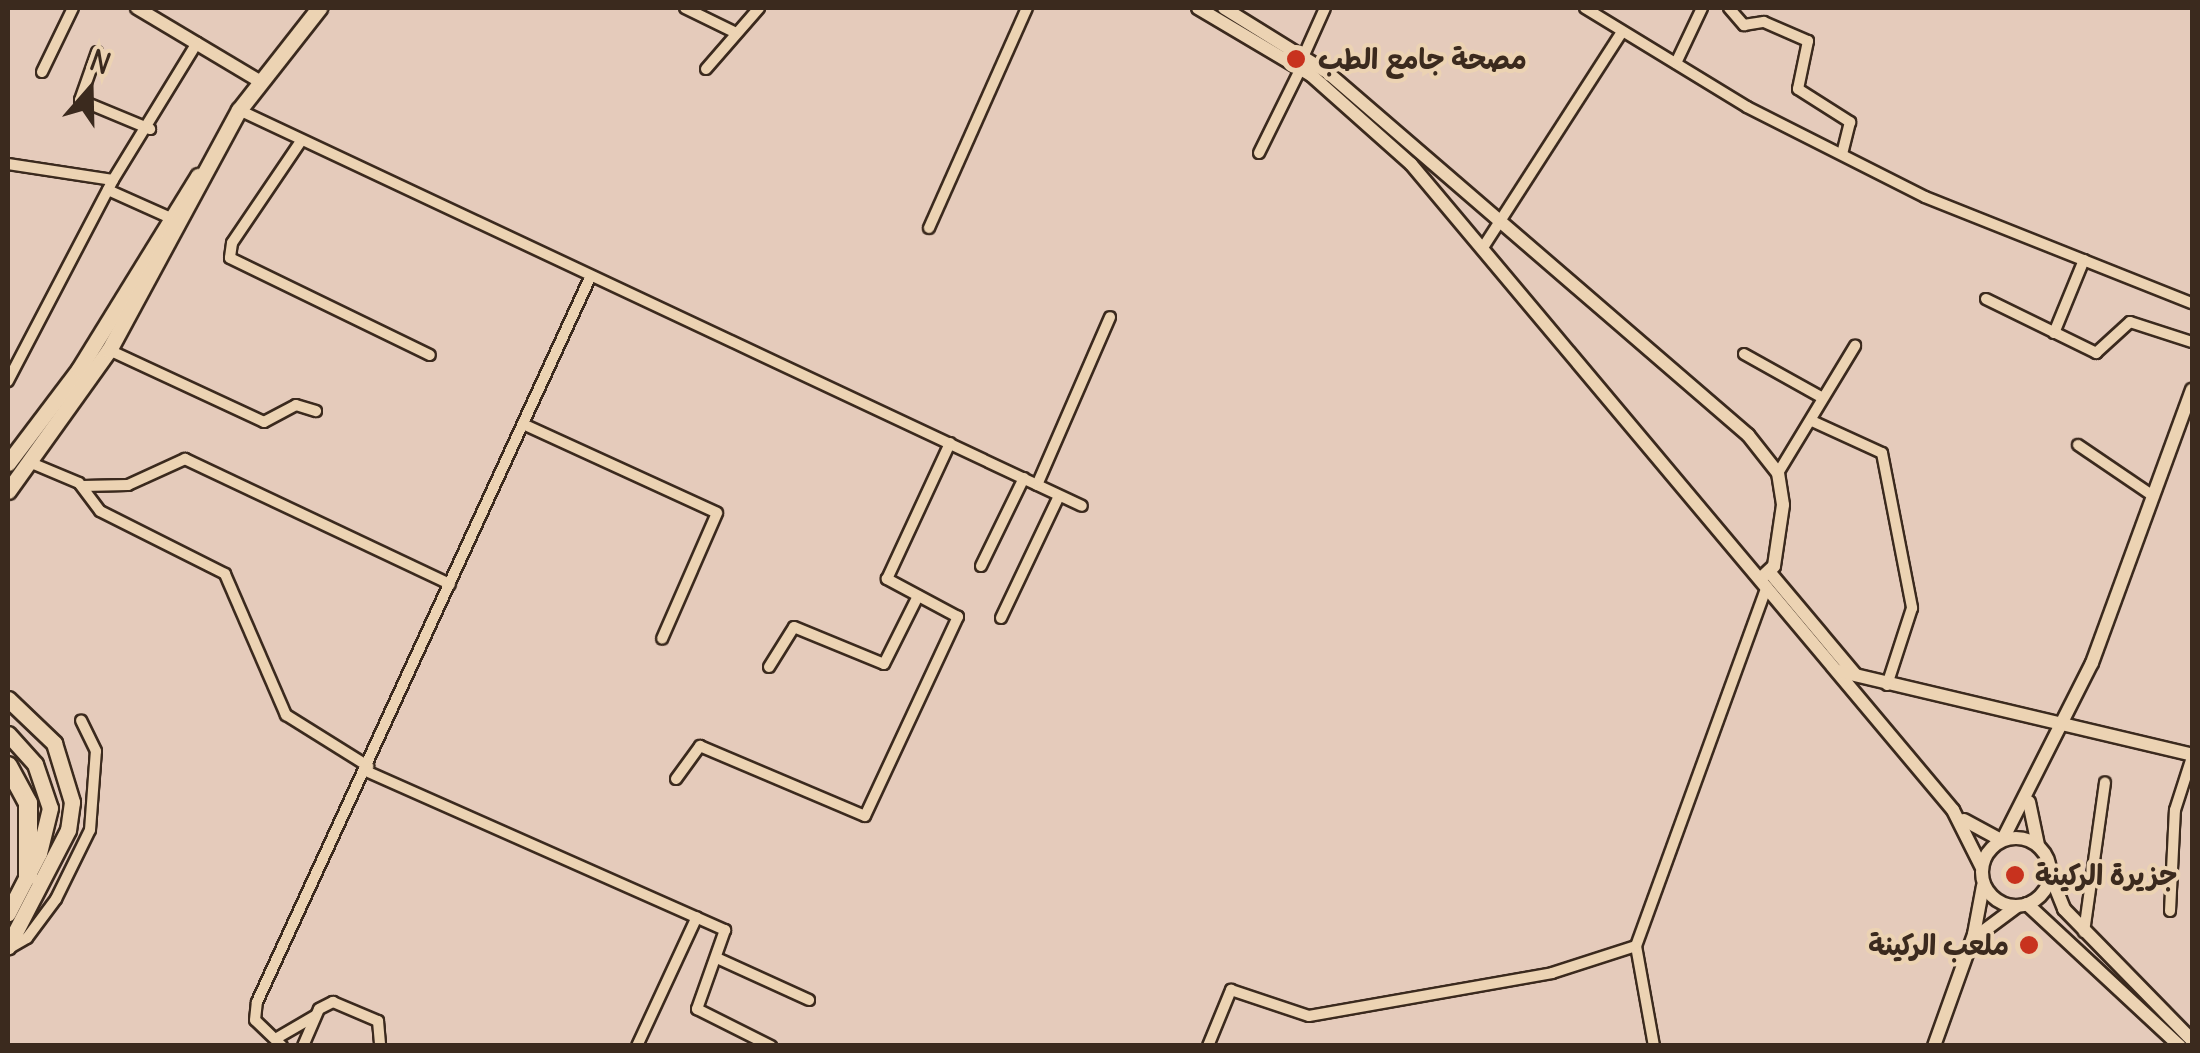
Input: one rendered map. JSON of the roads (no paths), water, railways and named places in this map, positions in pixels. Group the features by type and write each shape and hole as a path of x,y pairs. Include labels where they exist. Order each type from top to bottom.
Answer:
{"highway":[{"path":"8,766 28,803 28,876"}],"main road":[{"path":"243,112 261,82 319,8"},
{"path":"8,462 79,370 166,216 243,112 329,8"},
{"path":"8,491 108,350 196,177"},
{"path":"8,699 54,743 72,802 68,830 8,948"},
{"path":"8,734 49,796 48,827 8,913"}],"street":[{"path":"42,72 72,8"},
{"path":"137,8 261,82"},
{"path":"684,8 736,34"},
{"path":"929,228 1027,8"},
{"path":"1198,8 1302,61 1411,164 1766,580 1953,810 1982,866 1983,882 1970,947 1934,1046"},
{"path":"1224,8 1421,151 1748,435 1778,473 1783,505 1766,580 1636,946 1654,1046"},
{"path":"1260,153 1325,8"},
{"path":"1586,8 1676,64 1925,197 2192,304"},
{"path":"1676,64 1702,8"},
{"path":"1728,8 1744,24 1764,22 1808,42 1798,89 1850,122 1842,153"},
{"path":"706,68 755,9"},
{"path":"1482,249 1622,32"},
{"path":"8,381 110,185 150,129 197,43"},
{"path":"97,52 80,100 150,129"},
{"path":"243,112 589,280 1082,506"},
{"path":"301,141 232,243 230,258 430,356"},
{"path":"1411,164 1421,151"},
{"path":"8,164 110,185 166,216"},
{"path":"2054,333 2084,260"},
{"path":"380,1046 381,1024 350,1006 327,1003 316,1016 279,1042 254,1011 589,280"},
{"path":"1986,299 2100,354 2130,322 2192,342"},
{"path":"1038,484 1110,317"},
{"path":"1778,473 1855,346"},
{"path":"108,350 264,422 296,405 316,412"},
{"path":"1744,354 1823,398"},
{"path":"1982,866 2002,840 2030,790 2092,663 2192,390"},
{"path":"1812,420 1882,453 1912,608 1887,685"},
{"path":"523,424 717,513 662,640"},
{"path":"676,779 700,746 865,816 958,617 888,575 950,443"},
{"path":"2078,445 2154,496"},
{"path":"29,462 83,486 128,485 185,459 450,584"},
{"path":"981,566 1024,478"},
{"path":"83,486 100,511 225,574 286,715 367,768 728,932 699,1013 771,1046"},
{"path":"1001,618 1059,496"},
{"path":"1766,580 1855,674"},
{"path":"770,667 794,627 884,664 918,596"},
{"path":"1838,671 2192,756 2174,810 2170,911"},
{"path":"8,948 27,938 56,899 90,830 96,750 81,720"},
{"path":"2084,932 2105,782"},
{"path":"2030,790 2039,846 2057,898 2084,932 2192,1040"},
{"path":"1953,810 2002,840 2039,846"},
{"path":"1970,947 1996,916 2043,893 2050,874"},
{"path":"1983,882 1997,901 2024,905 2180,1046"},
{"path":"638,1046 697,917"},
{"path":"1208,1046 1231,990 1286,1012 1317,1015 1372,998 1552,973 1636,946"},
{"path":"719,959 809,1000"},
{"path":"303,1046 316,1016"}],"place":[{"name":"مصحة جامع الطب","path":"1296,59"},
{"name":"جزيرة الركينة","path":"2015,875"},
{"name":"ملعب الركينة","path":"2029,945"}]}
